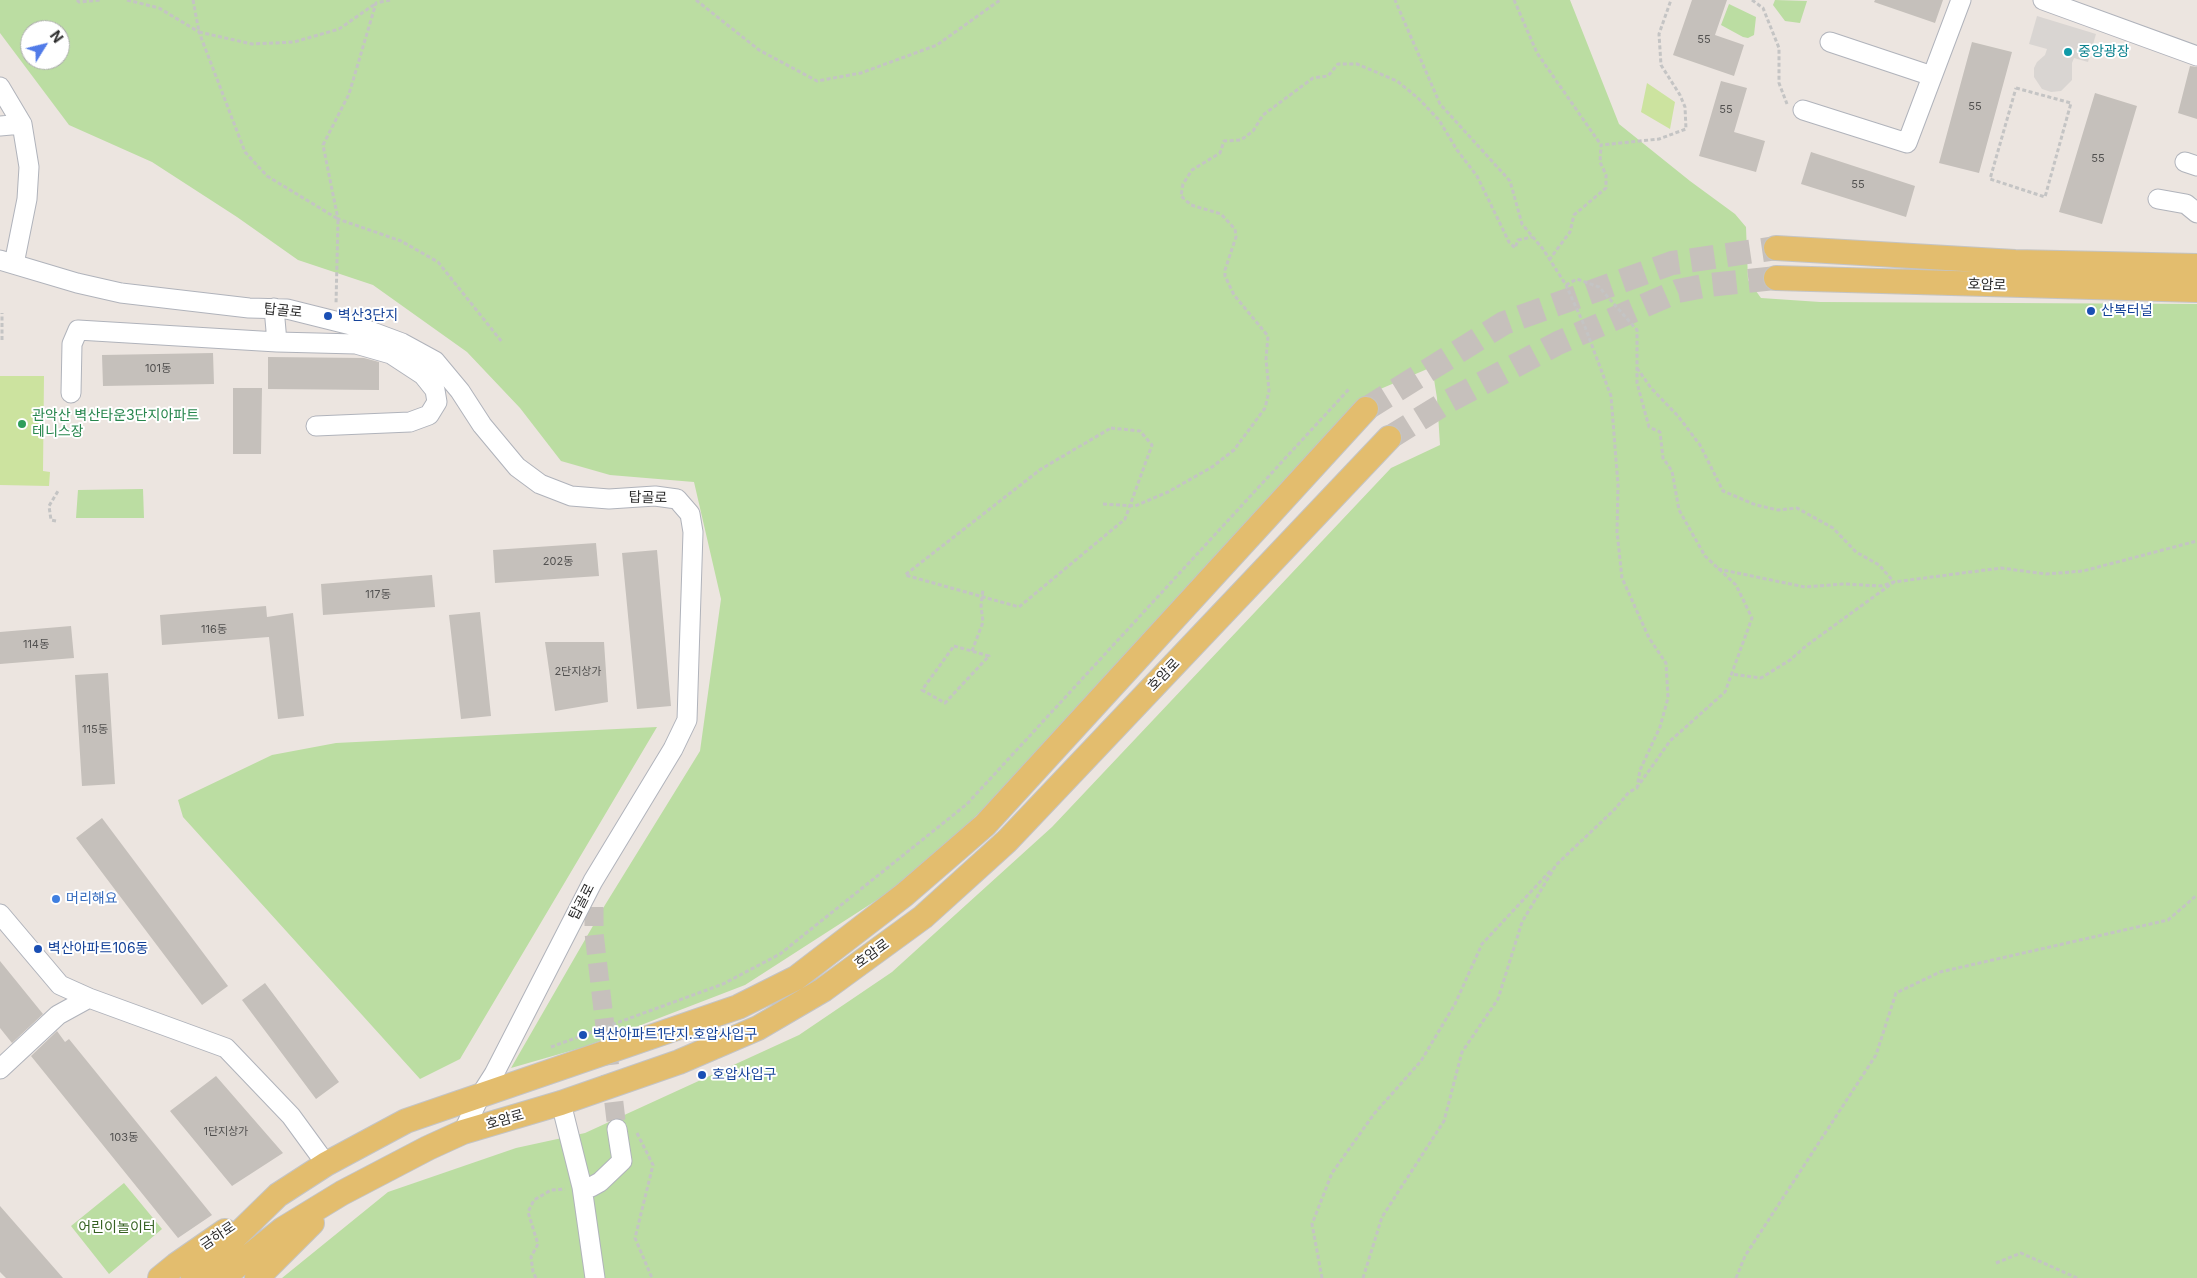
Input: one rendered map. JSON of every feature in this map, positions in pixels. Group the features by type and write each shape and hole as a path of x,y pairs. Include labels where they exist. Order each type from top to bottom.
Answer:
{"main road":[{"path":"1776,248 2014,262 2197,266"},
{"name":"호암로","path":"1776,278 2197,290"},
{"path":"194,1278 278,1195 326,1164 406,1121 738,1007 796,978 904,895 985,825 1366,409"},
{"name":"호암로","path":"222,1278 283,1230 342,1193 463,1132 561,1103 679,1062 758,1028 823,990 923,917 1007,841 1390,438"},
{"path":"257,1278 342,1193"},
{"name":"금하로","path":"160,1278 278,1195"}],"street":[{"path":"1803,110 1907,143 1961,0"},
{"path":"2043,0 2197,56"},
{"path":"1830,42 1932,76"},
{"path":"0,87 22,124 29,167 27,199 7,262"},
{"path":"0,126 22,124"},
{"path":"2158,199 2186,204 2197,213"},
{"name":"탑골로","path":"7,262 77,283 121,293 248,308 287,308 359,327 402,343 435,361 460,391 482,425 517,467 540,484 570,496 609,499 655,496 677,499 690,514 694,532 687,720 673,749 593,881 463,1132"},
{"path":"274,308 276,342"},
{"path":"71,393 72,344 78,330 276,342 356,344 391,354 423,375 435,390 437,402 429,415 410,422 316,426"},
{"path":"593,881 594,907"},
{"path":"0,914 60,985 89,998 226,1048 291,1116 326,1164"},
{"path":"0,1069 58,1015 89,998"},
{"path":"561,1103 582,1187 595,1278"},
{"path":"582,1187 591,1187 600,1182 622,1161 625,1127"}],"path":[{"path":"77,0 79,2 102,0"},
{"path":"127,0 159,8 199,32 252,44 294,42 339,28 376,3 390,0"},
{"path":"193,0 199,32 245,152 267,176 338,219 402,241 438,262 502,342"},
{"path":"696,0 759,50 817,81 862,73 937,45 1000,0"},
{"path":"1395,0 1440,104 1510,181 1522,224 1550,260 1566,285 1612,396 1618,485 1617,532 1622,578 1649,638 1666,663 1668,698 1660,727 1640,770 1637,788"},
{"path":"1514,0 1537,53 1601,145 1600,162 1606,175 1606,188 1574,214 1570,232 1550,260"},
{"path":"1601,145 1659,139 1686,129 1685,107 1661,64 1659,34 1671,0"},
{"path":"1752,0 1763,8 1779,48 1778,83 1789,108 1803,110"},
{"path":"336,310 338,219 323,145 349,94 376,3"},
{"path":"1103,504 1130,506 1168,492 1222,461 1234,450 1265,408 1269,391 1267,378 1268,336 1234,295 1225,276 1225,270 1236,237 1236,229 1220,214 1191,205 1181,196 1183,184 1192,170 1220,153 1224,141 1241,140 1253,131 1263,115 1312,78 1328,76 1338,64 1357,64 1397,81 1418,98 1439,120 1477,176 1508,242 1516,248 1518,240 1532,237"},
{"path":"2016,88 2071,103 2045,197 1990,179 2016,88"},
{"path":"1322,1278 1312,1224 1332,1173 1374,1114 1421,1061 1455,1004 1482,944 1556,865 1615,809 1629,792 1637,788 1670,742 1725,692 1752,618 1736,585 1705,556 1679,510 1672,471 1663,458 1660,432 1649,427 1637,383 1637,330 1599,287 1576,279 1566,285"},
{"path":"2,313 2,340"},
{"path":"1637,368 1651,388 1678,416 1700,445 1723,491 1756,505 1778,510 1797,508 1833,528 1856,552 1879,565 1894,582"},
{"path":"546,1049 723,984 780,954 967,804 1349,389"},
{"path":"1111,428 1140,431 1152,445 1130,506 1125,519 1019,607 905,575 1041,469 1111,428"},
{"path":"56,521 51,520 49,506 58,491"},
{"path":"1718,569 1806,587 1844,584 1881,586 1894,582 2001,568 2046,574 2083,571 2197,541"},
{"path":"1731,674 1761,678 1790,660 1806,646 1894,582"},
{"path":"972,651 983,622 981,606 983,589"},
{"path":"954,646 972,651 989,656 945,703 922,690 954,646"},
{"path":"1362,1278 1382,1216 1444,1121 1462,1052 1498,999 1522,922 1556,865"},
{"path":"1736,1278 1745,1256 1876,1055 1896,993 1940,972 2168,920 2197,895"},
{"path":"625,1127 653,1165 635,1238 652,1278"},
{"path":"536,1278 533,1272 531,1257 538,1244 528,1212 534,1200 551,1190 582,1187"},
{"path":"1996,1263 2021,1253 2077,1278"}],"green space":[{"path":"0,0 1570,0 1619,124 1690,181 1735,214 1746,227 1748,280 1761,298 1820,302 2197,304 2197,1278 282,1278 388,1192 516,1148 585,1133 799,1035 892,972 1052,827 1391,468 1440,445 1437,398 1432,367 1378,390 1302,461 1084,713 911,878 745,985 584,1047 511,1068 605,905 700,751 721,599 694,482 610,475 561,461 520,408 467,352 373,285 298,260 237,217 152,162 69,125 28,70 70,70 70,20 20,20 20,60 0,33"},
{"path":"1775,0 1807,1 1800,23 1785,21 1773,5"},
{"path":"1729,4 1756,17 1754,35 1748,38 1743,37 1721,25"},
{"path":"1647,83 1675,102 1670,129 1641,112"},
{"name":"관악산 벽산타운3단지아파트 테니스장","path":"0,376 44,376 43,471 50,472 49,486 0,485"},
{"path":"143,489 144,518 76,518 78,490"},
{"path":"657,727 460,1059 420,1079 183,817 178,800 272,755 336,743"},
{"name":"어린이놀이터","path":"124,1183 162,1229 109,1274 71,1226"}],"shaded area":[{"name":"중앙광장","path":"2037,16 2096,34 2088,62 2074,58 2072,63 2072,80 2061,91 2051,92 2042,89 2034,77 2034,68 2037,62 2045,55 2047,49 2029,44"}],"building":[{"path":"1692,0 1727,0 1715,35 1744,45 1734,76 1673,55"},
{"path":"1875,0 1943,0 1935,23 1874,2"},
{"path":"1972,42 2012,52 1979,173 1939,163"},
{"path":"2190,66 2197,67 2197,119 2178,113"},
{"path":"1721,81 1747,88 1734,132 1765,141 1756,172 1699,156"},
{"path":"2095,93 2137,106 2102,224 2059,212"},
{"path":"1811,152 1915,186 1906,217 1801,184"},
{"path":"213,353 214,384 103,386 102,355"},
{"path":"268,357 364,358 379,362 379,390 268,389"},
{"path":"233,388 262,388 261,454 233,454"},
{"path":"596,543 599,576 495,583 493,550"},
{"path":"657,550 671,706 637,709 622,553"},
{"path":"432,575 435,607 323,615 321,584"},
{"path":"266,606 267,617 293,613 304,716 278,719 269,637 162,645 160,615"},
{"path":"480,612 491,716 461,719 449,615"},
{"path":"71,626 74,658 0,664 0,632"},
{"path":"545,642 604,642 608,702 555,711"},
{"path":"108,673 115,784 82,786 75,675"},
{"path":"102,818 228,986 202,1005 76,838"},
{"path":"0,961 43,1014 12,1043 0,1028"},
{"path":"265,983 339,1082 316,1099 242,1000"},
{"path":"57,1031 65,1042 69,1039 212,1215 178,1238 31,1056"},
{"path":"216,1076 283,1153 232,1186 170,1111"},
{"path":"0,1206 63,1278 6,1278 0,1272"}],"tunnel":[{"path":"1366,409 1504,323 1672,263 1776,248"},
{"path":"1389,438 1447,402 1558,343 1678,291 1709,285 1776,278"},
{"path":"594,907 594,933 617,1129"}],"place":[{"name":"중앙광장","path":"2068,52"},
{"name":"산복터널","path":"2091,311"},
{"name":"벽산3단지","path":"328,316"},
{"name":"관악산 벽산타운3단지아파트 테니스장","path":"22,424"},
{"name":"머리해요","path":"56,899"},
{"name":"벽산아파트106동","path":"38,949"},
{"name":"벽산아파트1단지.호압사입구","path":"583,1035"},
{"name":"호압사입구","path":"702,1075"}]}
